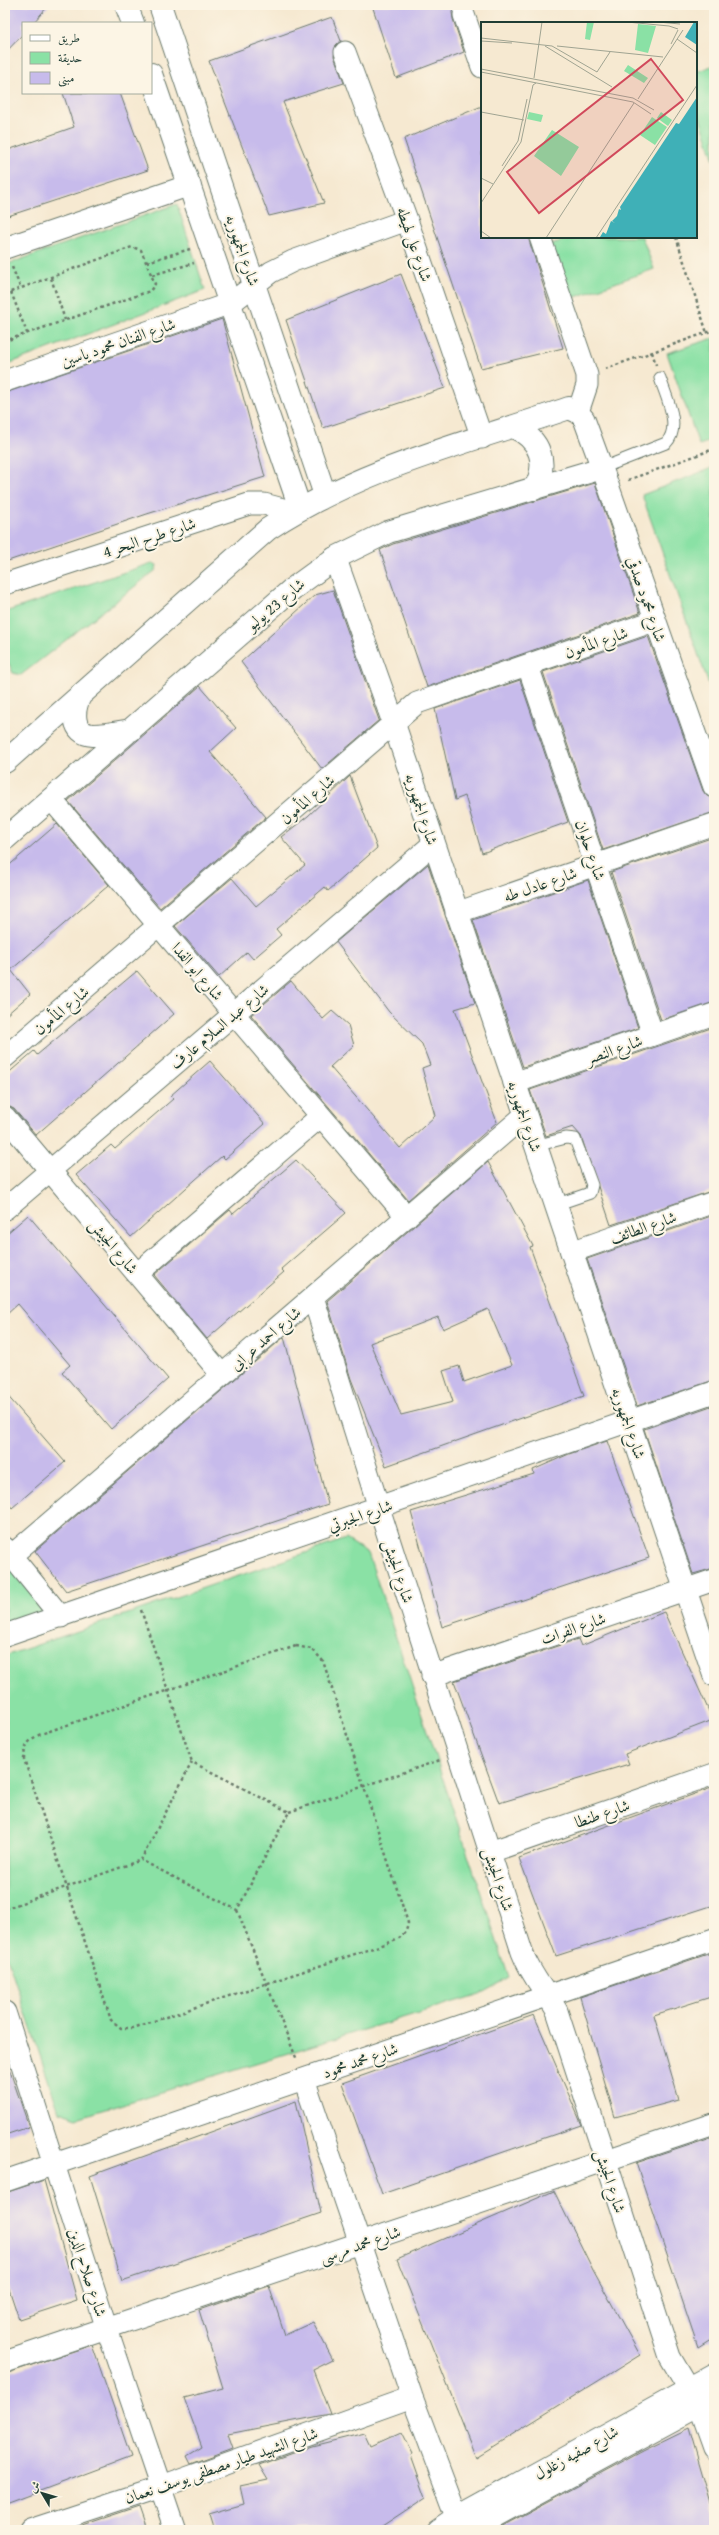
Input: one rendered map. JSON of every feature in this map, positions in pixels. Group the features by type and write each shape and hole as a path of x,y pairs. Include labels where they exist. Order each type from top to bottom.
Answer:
{"main road":[{"path":"126,5 133,22"},
{"name":"شارع الجمهوريه","path":"160,5 325,495"},
{"name":"شارع الجمهوريه","path":"152,77 213,249 297,510"},
{"path":"6,757 80,696 268,529 297,510 325,495 364,478 569,408 578,412"},
{"path":"513,427 530,437 540,453 542,472 534,490"},
{"name":"شارع 23 يوليو","path":"5,839 290,590 335,558 388,532 534,490 605,478"},
{"name":"شارع الجمهوريه","path":"335,558 394,724 456,913 714,1675"},
{"path":"80,696 74,712 75,720 85,732 92,735 130,730"}],"street":[{"path":"464,15 481,64"},
{"name":"شارع على لهيطه","path":"345,52 407,220 482,438"},
{"path":"5,248 190,185"},
{"name":"شارع الفنان محمود ياسين","path":"5,381 231,303 271,272 293,261 407,220"},
{"path":"540,238 587,375 588,385 578,412"},
{"name":"شارع محمود صدقي","path":"578,412 584,419 714,788"},
{"name":"شارع طرح البحر 4","path":"5,584 249,504 297,510"},
{"name":"شارع المأمون","path":"5,1057 160,926 417,703 528,666 654,621"},
{"name":"شارع حلوان","path":"528,666 653,1035"},
{"name":"شارع ابو الفدا","path":"51,799 407,1217"},
{"name":"شارع عادل طه","path":"456,913 714,824"},
{"name":"شارع عبد السلام عارف","path":"5,1209 433,844"},
{"name":"شارع النصر","path":"514,1083 714,1014"},
{"name":"شارع احمد عرابى","path":"7,1555 314,1297 525,1115"},
{"path":"137,1274 321,1116"},
{"name":"شارع الجيش","path":"5,1117 222,1375"},
{"name":"شارع الطائف","path":"571,1252 714,1202"},
{"name":"شارع الجيش","path":"314,1297 378,1508 522,1952 538,1985 548,1995 557,2011 604,2160 670,2357 700,2398 714,2448"},
{"name":"شارع الجبرتي","path":"5,1636 714,1392"},
{"path":"7,1555 61,1617"},
{"name":"شارع الفرات","path":"432,1676 714,1580"},
{"name":"شارع طنطا","path":"490,1852 714,1774"},
{"name":"شارع محمد محمود","path":"5,2181 714,1938"},
{"name":"شارع صلاح الدين","path":"5,2012 106,2329 175,2530"},
{"path":"304,2079 412,2398 463,2526"},
{"name":"شارع محمد مرسى","path":"5,2362 714,2124"},
{"name":"شارع صفيه زغلول","path":"438,2530 463,2526 700,2398 714,2375"},
{"name":"شارع الشهيد طيار مصطفى يوسف نعمان","path":"30,2530 412,2398"}],"lane":[{"path":"605,478 666,443 670,439 674,425 660,378"},
{"path":"535,1146 566,1138 575,1139 592,1185 590,1193 555,1205"}],"path":[{"path":"676,238 707,333"},
{"path":"5,294 132,247 141,250 155,284 152,290 5,341"},
{"path":"147,262 213,249"},
{"path":"152,275 213,249"},
{"path":"50,278 65,320"},
{"path":"11,292 26,333"},
{"path":"587,375 714,330"},
{"path":"605,478 714,449"},
{"path":"709,451 714,454"},
{"path":"135,1592 192,1762 289,1812"},
{"path":"305,1646 312,1649 323,1661 408,1923 407,1929 394,1941 133,2028 121,2028 111,2020 24,1759 26,1746 35,1737 41,1734 168,1690 292,1647 305,1646"},
{"path":"237,1910 289,1812 458,1754"},
{"path":"5,1909 141,1860 192,1762"},
{"path":"141,1860 237,1910 304,2079"}],"green space":[{"path":"714,65 714,160 697,109 697,72"},
{"path":"177,204 205,290 5,365 5,265"},
{"path":"568,238 642,238 654,269 567,300 550,245"},
{"path":"714,338 714,440 699,445 667,353"},
{"path":"714,467 714,699 642,495"},
{"path":"152,563 157,565 156,570 21,675 13,673 5,655 5,612"},
{"path":"346,1539 368,1553 509,1978 480,1994 77,2118 59,2112 5,1951 5,1656"},
{"path":"11,1564 52,1616 5,1630 5,1569"}],"building":[{"path":"5,5 49,5 34,22 22,22 22,35 5,53"},
{"path":"372,5 456,5 452,12 453,19 464,52 396,78"},
{"path":"332,17 341,41 336,45 334,56 344,83 283,102 324,203 269,216 209,61"},
{"path":"63,94 120,94 148,170 5,217 5,151 74,127"},
{"path":"481,106 481,238 528,238 563,348 481,368 404,139"},
{"path":"401,274 445,388 323,428 286,320"},
{"path":"222,319 265,477 147,514 5,562 5,393"},
{"path":"595,483 640,613 427,687 380,550 393,544"},
{"path":"333,590 379,720 322,769 241,662 315,595"},
{"path":"648,636 703,791 707,796 714,799 714,812 603,850 543,672"},
{"path":"520,680 568,822 482,853 465,796 455,800 435,709"},
{"path":"200,686 236,728 210,752 266,817 160,908 68,801"},
{"path":"350,776 377,848 328,891 325,887 276,929 281,935 253,959 247,952 219,977 175,926 232,878 256,906 305,865 281,837 308,816"},
{"path":"57,824 109,885 11,970 30,994 5,1016 5,869"},
{"path":"714,837 714,1002 661,1020 611,872"},
{"path":"428,864 475,1003 455,1009 497,1122 408,1200 251,1015 291,981 323,1019 332,1011 348,1025 354,1045 330,1067 400,1148 435,1116 422,1068 430,1065 422,1044 389,1012 336,942"},
{"path":"588,880 638,1028 523,1067 473,920"},
{"path":"137,971 174,1014 36,1135 14,1109 5,1105 5,1076 34,1051 37,1055"},
{"path":"714,1027 714,1190 611,1225 581,1136 573,1127 546,1136 530,1090"},
{"path":"210,1061 265,1124 225,1159 222,1156 131,1237 76,1175 111,1145 115,1149 173,1099 170,1096"},
{"path":"296,1160 346,1213 281,1269 284,1272 207,1339 154,1275 230,1210 233,1214"},
{"path":"488,1162 533,1246 530,1247 584,1396 386,1466 351,1379 327,1301","holes":["488,1309 512,1365 464,1382 459,1366 443,1371 453,1402 401,1415 370,1343 438,1317 443,1329"]},
{"path":"28,1215 168,1379 111,1429 62,1372 70,1365 18,1304 5,1316 5,1235"},
{"path":"714,1215 714,1380 637,1406 587,1259"},
{"path":"284,1337 328,1504 66,1591 35,1551"},
{"path":"5,1393 65,1462 12,1508 5,1499"},
{"path":"714,1405 714,1568 693,1574 644,1429"},
{"path":"607,1441 649,1558 442,1627 411,1512 534,1474 533,1470 569,1454"},
{"path":"664,1612 713,1720 625,1754 629,1764 499,1803 454,1681 578,1639 581,1646"},
{"path":"714,1787 714,1905 556,1956 519,1858"},
{"path":"714,1952 714,1996 654,2015 679,2100 615,2117 580,1997"},
{"path":"534,2015 582,2125 382,2194 342,2083"},
{"path":"5,2062 7,2062 29,2127 5,2135"},
{"path":"296,2101 321,2213 122,2281 90,2176"},
{"path":"714,2137 714,2337 698,2347 636,2163"},
{"path":"44,2180 77,2300 19,2319 5,2277 5,2193"},
{"path":"554,2191 593,2270 640,2355 476,2457 397,2259"},
{"path":"269,2286 285,2335 313,2322 333,2360 313,2370 330,2414 228,2434 233,2448 191,2464 187,2456 202,2447 184,2398 223,2388 199,2310"},
{"path":"92,2345 131,2457 5,2504 5,2374"},
{"path":"689,2428 714,2514 714,2530 495,2530 644,2450"},
{"path":"402,2432 413,2454 411,2455 426,2497 376,2530 214,2530 209,2514 244,2504 240,2486 268,2480 259,2465 312,2446 365,2433 371,2446"},
{"path":"140,2507 148,2530 81,2530 80,2527"}]}
